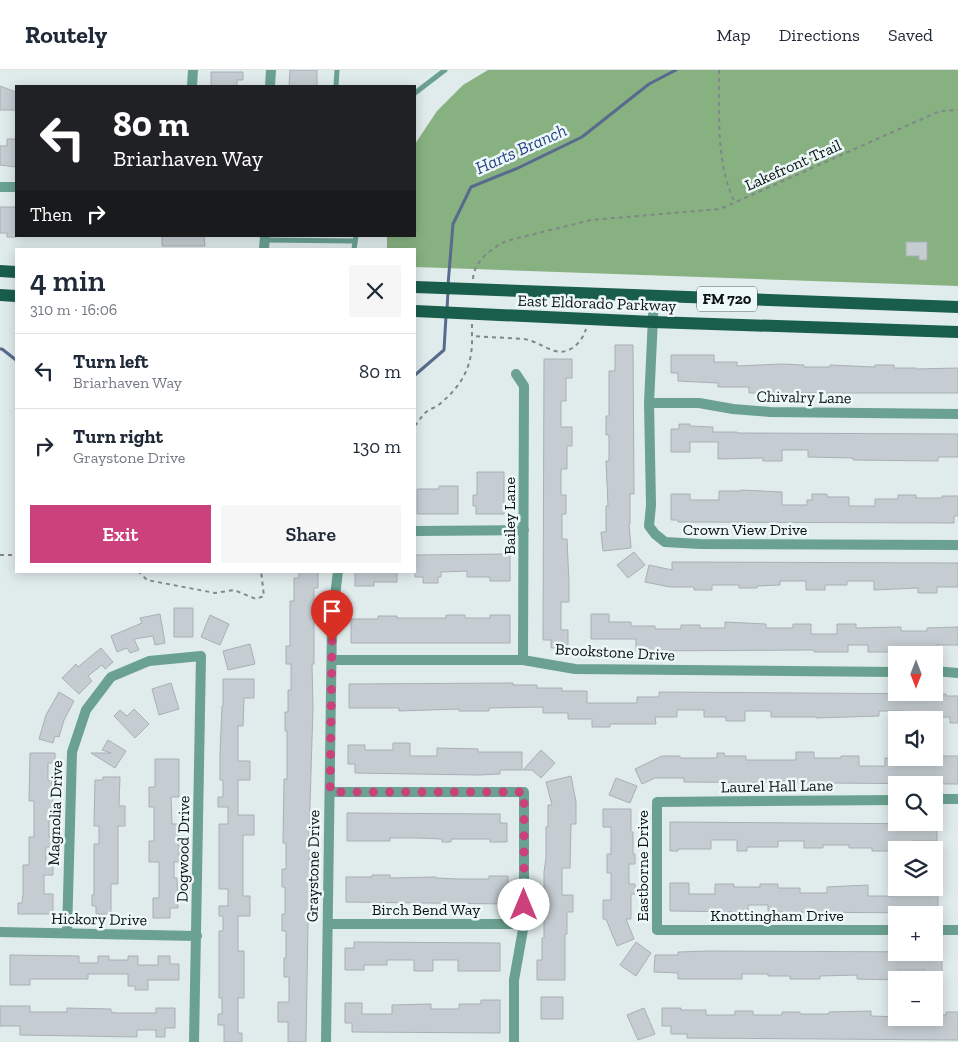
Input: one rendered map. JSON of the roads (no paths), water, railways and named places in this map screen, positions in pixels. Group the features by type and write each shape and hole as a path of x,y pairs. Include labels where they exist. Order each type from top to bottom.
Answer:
{"main road":[{"path":"0,271 15,272"},
{"name":"East Eldorado Parkway","path":"416,287 958,307"},
{"path":"0,295 15,296"},
{"name":"East Eldorado Parkway","path":"416,311 653,322 958,332"}],"street":[{"path":"192,85 193,70"},
{"path":"270,85 271,70"},
{"path":"0,187 15,187"},
{"name":"Crown View Drive","path":"654,296 650,403 650,526 655,534 664,542 700,544 958,545"},
{"name":"Bailey Lane","path":"516,374 524,386 523,660"},
{"name":"Chivalry Lane","path":"650,403 699,403 733,409 770,412 958,414"},
{"path":"416,531 524,530"},
{"name":"Graystone Drive","path":"326,1042 332,621 338,573"},
{"name":"Magnolia Drive","path":"67,933 72,752 86,710 111,678 149,661 201,656"},
{"name":"Dogwood Drive","path":"194,1042 201,656"},
{"name":"Brookstone Drive","path":"332,660 523,660 575,669 888,672"},
{"path":"943,672 958,673"},
{"path":"330,792 524,792 524,924 514,980 514,1042"},
{"path":"943,799 958,799"},
{"name":"Laurel Hall Lane","path":"657,802 888,800"},
{"name":"Eastborne Drive","path":"657,802 657,930"},
{"name":"Birch Bend Way","path":"328,924 524,924"},
{"name":"Knottingham Drive","path":"657,930 888,930"},
{"path":"943,930 958,930"},
{"name":"Hickory Drive","path":"0,932 197,936"}],"lane":[{"path":"336,70 336,85"},
{"path":"416,92 436,72 444,70"},
{"path":"264,242 327,238 355,239"}],"waterway":[{"name":"Harts Branch","path":"448,285 453,224 471,187 518,168 582,137 649,84 676,70"},
{"name":"Harts Branch","path":"447,310 448,291"},
{"name":"Harts Branch","path":"416,374 444,350 446,316"},
{"name":"Harts Branch","path":"0,349 15,359"}]}
